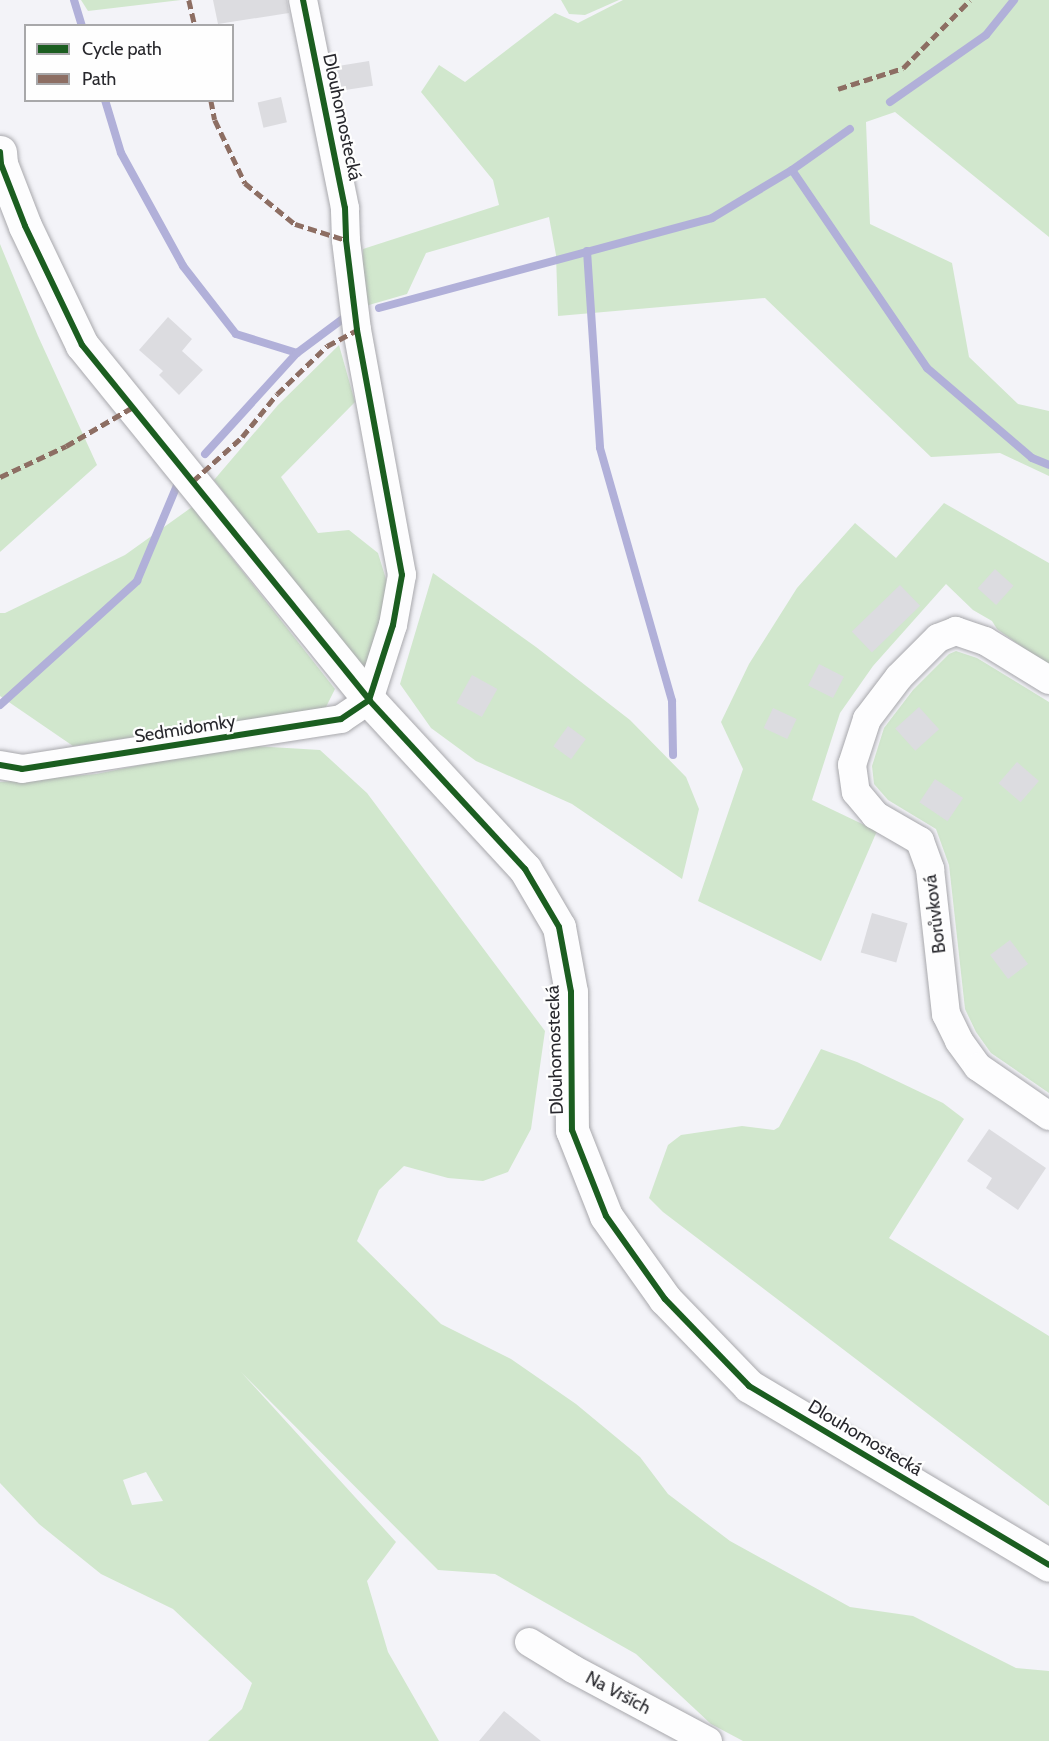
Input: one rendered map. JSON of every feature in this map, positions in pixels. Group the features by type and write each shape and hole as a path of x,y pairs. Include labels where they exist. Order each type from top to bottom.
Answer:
{"street":[{"name":"Dlouhomostecká","path":"303,0 345,208 346,240 357,330 402,575 393,625 369,700"},
{"name":"Dlouhomostecká","path":"0,152 1,164 25,226 82,345 369,700 525,869 559,927 571,992 572,1130 606,1216 665,1299 749,1386 1049,1565"},
{"name":"Borůvková","path":"1049,680 985,641 956,631 938,638 899,677 867,719 852,765 856,792 875,815 920,841 930,869 946,1014 960,1041 978,1067 1049,1116"},
{"name":"Sedmidomky","path":"0,765 22,769 341,719 369,700"},
{"name":"Na Vrších","path":"529,1642 573,1669 708,1741"}],"green space":[{"path":"81,0 181,0 88,11"},
{"path":"561,0 619,0 585,15 569,14"},
{"path":"623,0 1049,0 1049,237 895,112 866,122 870,224 952,263 969,357 1018,404 1049,411 1049,476 1000,453 931,457 765,298 558,316 556,255 549,217 426,253 407,294 362,307 363,249 499,205 493,180 421,92 439,65 465,82 555,13 578,23"},
{"path":"0,244 38,336 97,465 0,552"},
{"path":"339,345 355,402 281,477 318,533 349,530 378,553 389,589 364,671 214,480 278,405"},
{"path":"944,503 1049,563 1049,666 997,629 992,621 973,610 946,584 873,666 840,713 812,800 877,831 821,961 698,901 743,769 721,722 749,664 797,588 855,523 896,558"},
{"path":"192,507 335,689 325,709 73,746 0,696 0,613 5,613 125,555"},
{"path":"433,573 536,647 630,720 686,777 699,809 682,879 572,804 476,761 431,728 400,684"},
{"path":"956,651 977,658 1049,702 1049,1093 991,1053 976,1032 965,1009 949,865 936,829 888,800 874,784 872,766 884,728 913,690 949,654"},
{"path":"239,745 320,750 367,793 545,1031 531,1129 508,1172 483,1181 448,1178 404,1166 379,1190 357,1241 441,1324 511,1359 576,1404 640,1457 668,1494 730,1541 850,1607 913,1616 1016,1668 1049,1671 1049,1741 743,1741 711,1724 636,1654 495,1574 438,1570 241,1372 396,1542 367,1581 388,1652 439,1741 208,1741 242,1709 252,1683 173,1609 101,1574 39,1524 0,1483 0,782 96,774","holes":["146,1472 163,1501 132,1505 123,1480"]},
{"path":"821,1049 857,1062 943,1103 964,1119 889,1238 1049,1336 1049,1506 663,1212 649,1198 668,1145 681,1135 742,1126 774,1130 779,1127"}],"building":[{"path":"213,0 287,0 289,13 218,24"},
{"path":"369,61 373,86 337,91 333,67"},
{"path":"281,97 287,122 263,128 258,102"},
{"path":"168,317 192,339 182,351 203,370 179,395 159,375 163,371 139,350"},
{"path":"995,569 1014,586 996,605 978,588"},
{"path":"900,585 920,606 872,652 852,632"},
{"path":"819,664 844,677 833,698 808,685"},
{"path":"472,675 497,689 482,717 456,703"},
{"path":"919,707 939,729 915,751 895,728"},
{"path":"773,708 797,719 787,739 764,728"},
{"path":"568,726 586,739 571,759 553,746"},
{"path":"1017,762 1039,781 1021,802 999,783"},
{"path":"935,779 963,798 948,821 919,802"},
{"path":"872,913 908,923 896,963 861,952"},
{"path":"1010,940 1028,964 1008,979 990,955"},
{"path":"989,1129 1046,1168 1018,1210 986,1188 992,1178 967,1161"},
{"path":"504,1711 541,1741 479,1741"}],"waterway":[{"path":"74,0 81,24"},
{"path":"890,102 986,35 1014,0"},
{"path":"106,102 121,153 183,266 236,334 297,353"},
{"path":"379,308 712,218 792,170 850,129"},
{"path":"792,170 927,368 1032,458 1049,465"},
{"path":"587,251 600,448 672,701 673,755"},
{"path":"205,454 297,353 344,318"},
{"path":"0,705 137,581 178,483"}],"marked path":[{"path":"189,0 195,24"},
{"path":"838,89 903,68 970,0"},
{"path":"211,102 215,120 245,183 295,224 346,240"},
{"path":"193,481 242,437 277,394 327,346 357,330"},
{"path":"0,477 66,446 133,407"}],"cycle path":[{"path":"303,0 345,208 346,240 357,330 402,575 393,625 369,700"},
{"path":"0,152 1,164 25,226 82,345 369,700 525,869 559,927 571,992 572,1130 606,1216 665,1299 749,1386 1049,1565"},
{"path":"0,765 22,769 341,719 369,700"}]}
